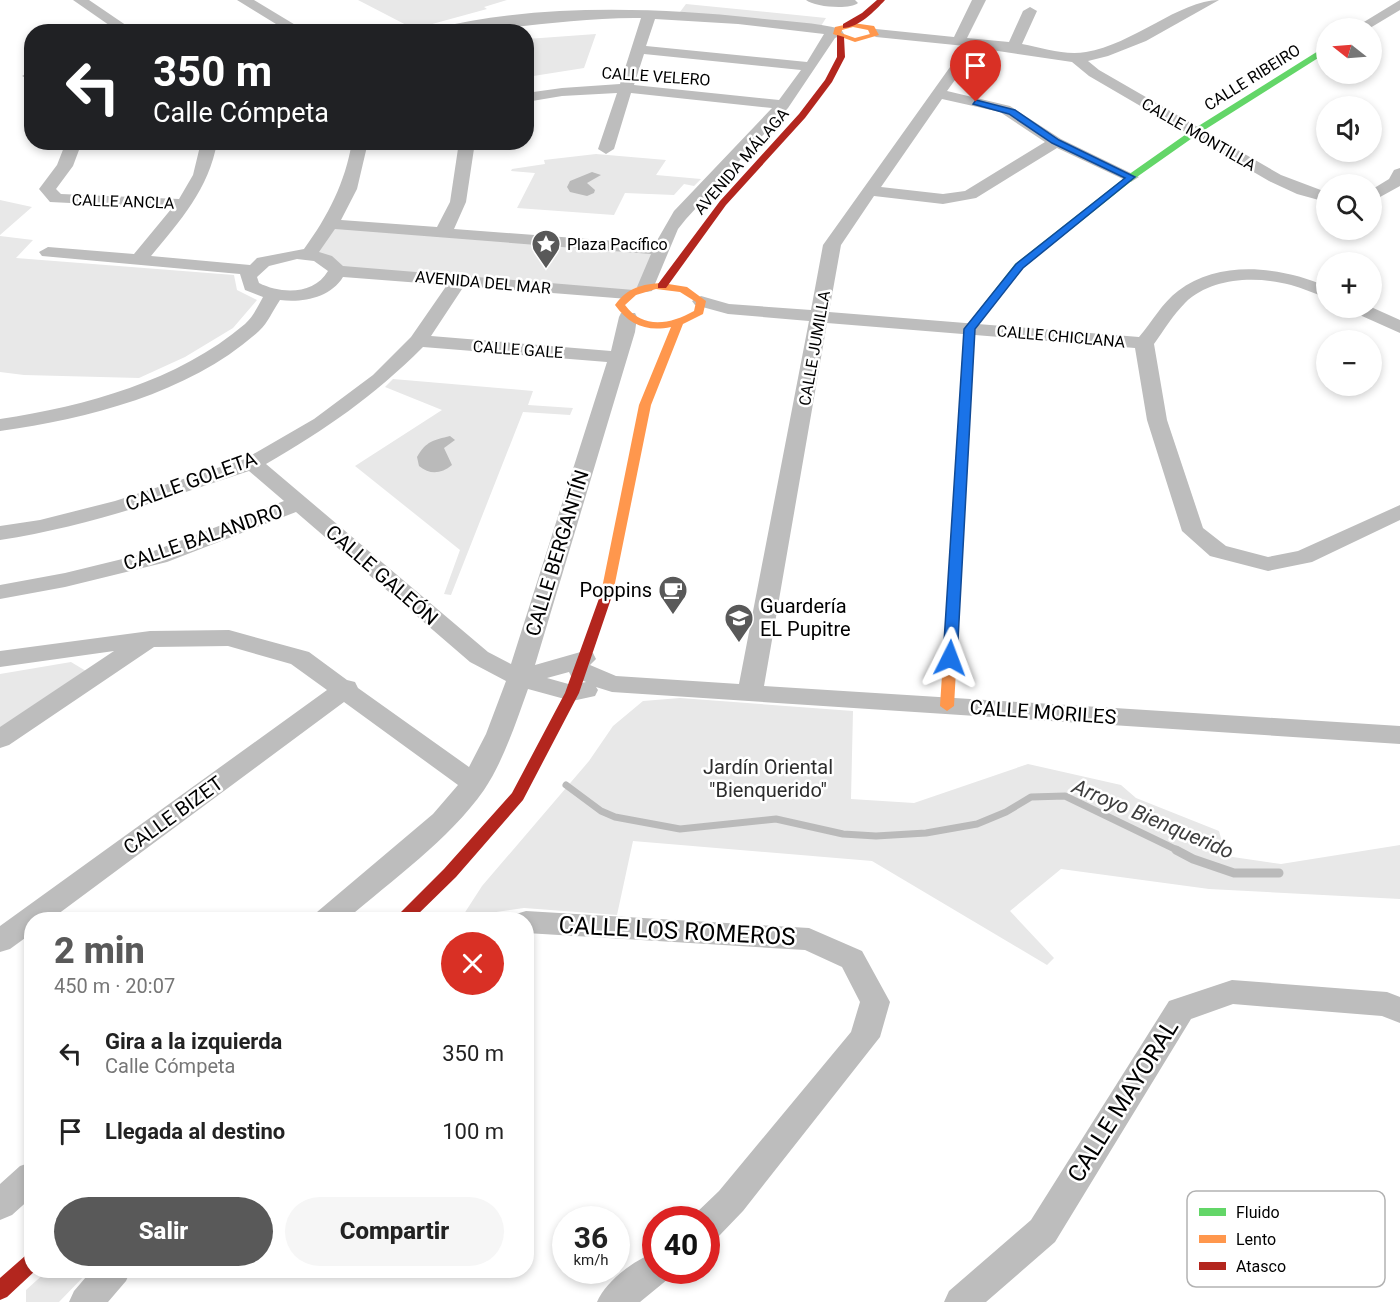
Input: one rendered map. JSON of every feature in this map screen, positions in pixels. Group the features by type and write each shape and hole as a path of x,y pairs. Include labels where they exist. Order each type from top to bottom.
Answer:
{"street":[{"path":"80,0 117,24"},
{"path":"244,0 286,24"},
{"path":"669,16 682,0"},
{"path":"813,0 852,2"},
{"name":"CALLE JUMILLA","path":"750,693 832,245 939,94 968,45 979,0"},
{"path":"486,24 573,15 669,16 1077,58 1113,50 1212,0"},
{"path":"845,60 837,22 852,2"},
{"path":"678,323 633,315 660,250 680,215 783,105 830,36 885,3"},
{"path":"845,60 871,35 885,3"},
{"path":"1377,18 1400,4"},
{"path":"551,5 573,15"},
{"path":"1014,47 1030,11"},
{"path":"606,149 649,15"},
{"path":"968,45 1014,47 1077,58"},
{"path":"637,49 811,67"},
{"name":"CALLE RIBEIRO","path":"969,329 1019,266 1131,177 1195,132 1316,56"},
{"name":"CALLE MONTILLA","path":"1077,58 1094,73 1275,178 1316,194"},
{"name":"AVENIDA MÁLAGA","path":"697,261 707,239 733,202 799,130 845,60"},
{"name":"AVENIDA MÁLAGA","path":"662,286 723,203 802,116 845,60"},
{"name":"CALLE VELERO","path":"534,97 562,92 625,88 783,105"},
{"path":"939,94 1005,109 1056,142 1131,177"},
{"path":"870,191 943,199 969,195 1056,142"},
{"name":"CALLE ANCLA","path":"71,150 65,166 47,189 56,199 185,204"},
{"path":"138,260 185,204 208,157 208,150"},
{"path":"309,254 332,224 356,172 359,150"},
{"path":"443,232 458,201 466,150"},
{"path":"1382,190 1395,182 1400,173"},
{"path":"332,224 660,250"},
{"path":"48,252 252,270"},
{"path":"309,254 325,258 334,264 334,276 305,293 274,295 251,286 248,276 263,262 282,256 309,254"},
{"path":"1316,287 1273,276 1238,275 1209,279 1184,295 1143,343 1156,420 1193,531 1218,552 1268,564 1304,557 1400,512"},
{"name":"AVENIDA DEL MAR","path":"334,276 455,286 633,315"},
{"name":"CALLE GOLETA","path":"0,533 40,527 123,506 252,463 321,423 380,379 418,341 455,286"},
{"path":"409,912 450,873 518,796 579,674 606,597 645,405 678,323 695,296 662,286 646,287"},
{"path":"0,426 48,418 130,395 201,364 254,326 274,295"},
{"name":"CALLE CHICLANA","path":"695,296 728,309 1143,343"},
{"name":"CALLE BERGANTÍN","path":"336,912 442,820 474,784 499,734 519,678 633,315"},
{"path":"1381,318 1400,327"},
{"path":"947,705 969,329"},
{"name":"CALLE GALE","path":"418,341 618,357"},
{"path":"645,370 645,405"},
{"name":"CALLE GALEÓN","path":"252,463 479,657 519,678 579,674"},
{"name":"CALLE BALANDRO","path":"0,592 65,580 159,556 299,503"},
{"path":"0,659 150,639 229,638 300,658 346,688 474,784"},
{"path":"0,739 150,639"},
{"path":"519,678 579,674"},
{"name":"CALLE MORILES","path":"579,674 612,684 1400,735"},
{"name":"CALLE BIZET","path":"40,912 346,688"},
{"name":"CALLE LOS ROMEROS","path":"534,922 809,939 852,959 875,1002 865,1037 720,1212"},
{"name":"CALLE BIZET","path":"0,941 24,923"},
{"name":"CALLE MAYORAL","path":"961,1302 1043,1231 1180,1010 1232,992 1387,1004 1400,1011"},
{"path":"0,1205 24,1183"},
{"path":"0,1291 24,1269"},
{"path":"86,1302 107,1278"},
{"path":"614,1302 642,1279"}],"green space":[{"path":"358,0 507,0 484,7 487,9 432,24 404,24"},
{"path":"686,4 826,18 821,26 680,12"},
{"path":"596,34 584,68 534,76 534,38"},
{"path":"596,154 666,160 656,175 701,179 694,186 684,184 674,195 625,193 614,215 517,208 535,173 511,171 512,169 545,164 544,160"},
{"path":"0,200 32,207 0,235"},
{"path":"336,226 655,252 641,286 626,292 342,268 315,253"},
{"path":"0,236 33,240 16,258 234,275 237,290 257,300 233,328 185,357 139,378 24,375 0,372"},
{"path":"393,379 533,391 528,405 573,408 570,415 523,412 451,595 444,594 460,550 355,466 442,410 385,387"},
{"path":"71,662 86,671 0,729 0,674"},
{"name":"Jardín Oriental \"Bienquerido\"","path":"680,698 853,711 851,799 914,803 1028,764 1121,785 1136,798 1219,831 1226,856 1281,864 1400,845 1400,899 1209,889 1061,869 1010,911 1054,958 1047,965 872,861 633,841 617,915 524,908 496,912 465,912 482,886 589,761 613,726 643,701"},
{"path":"39,1278 82,1278 59,1302 26,1302 26,1290"}],"shaded area":[{"path":"592,172 601,175 587,183 595,190 594,193 587,196 570,192 567,187 570,181"},
{"path":"450,436 455,440 444,448 452,465 436,472 427,471 419,466 417,457 427,444"}],"waterway":[{"name":"Arroyo Bienquerido","path":"566,785 601,811 615,817 680,829 776,819 843,834 876,836 926,833 977,824 1006,812 1031,797 1065,796 1179,851"},
{"name":"Arroyo Bienquerido","path":"1176,850 1193,859 1234,873 1279,873"}],"traffic: fast":[{"path":"961,474 969,329 1019,266 1131,177 1195,132 1316,56"}],"traffic: slow":[{"path":"853,25 871,28 875,35 855,40 837,34 838,29 853,25"},
{"path":"662,286 683,289 701,301 699,312 679,322 656,326 635,321 620,305 633,292 662,286"},
{"path":"607,593 645,405 678,323"},
{"path":"947,706 961,474"}],"traffic: jam":[{"path":"846,26 865,15 881,0"},
{"path":"662,286 723,203 802,116 829,80 841,57 840,37"},
{"path":"409,912 450,873 518,796 572,693 607,593"},
{"path":"0,1291 24,1269"}],"place":[{"name":"Plaza Pacífico","path":"546,270"},
{"name":"Poppins","path":"673,616"},
{"name":"Guardería EL Pupitre","path":"739,644"}],"route":[{"path":"950,658 969,329 1019,266 1131,177 1056,142 1012,112 976,102"}]}
